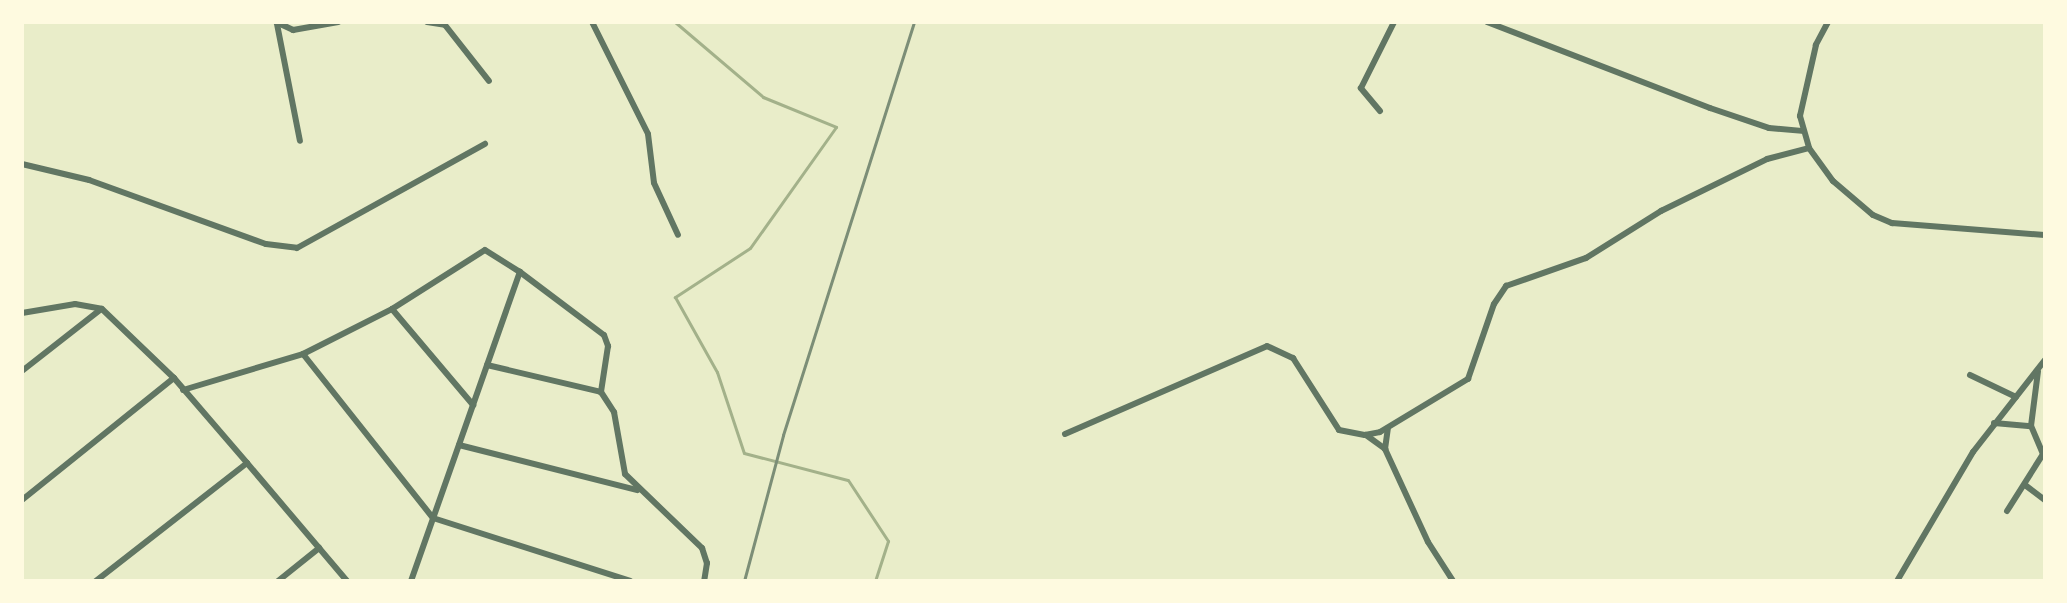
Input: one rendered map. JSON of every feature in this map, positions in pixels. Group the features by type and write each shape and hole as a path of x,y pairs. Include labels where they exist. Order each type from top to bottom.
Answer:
{"street":[{"path":"277,23 293,30 338,22"},
{"path":"427,22 445,25 489,81"},
{"path":"592,22 648,134 654,183 678,235"},
{"path":"1380,111 1361,88 1394,22"},
{"path":"1487,22 1710,108 1769,128 1802,131"},
{"path":"1828,22 1816,45 1802,103 1802,131 1809,148 1833,181 1873,215 1892,223 2045,235"},
{"path":"277,23 300,141"},
{"path":"22,164 89,180 266,244 297,248 485,144"},
{"path":"1365,435 1388,428 1468,379 1494,304 1506,286 1586,258 1661,211 1767,159 1809,148"},
{"path":"183,390 303,354 392,309 485,250 520,272 604,335 608,346 601,392 614,412 625,474 637,490 702,548 707,563 704,581"},
{"path":"411,581 520,272"},
{"path":"22,313 75,304 102,309 174,378 347,581"},
{"path":"22,371 102,309"},
{"path":"392,309 473,405"},
{"path":"1065,434 1267,346 1293,358 1339,430 1365,435 1385,449 1453,581"},
{"path":"303,354 433,518 630,581"},
{"path":"1897,581 1994,423 2043,362"},
{"path":"2007,511 2044,454 2031,426 2033,387 2043,362"},
{"path":"487,365 601,392"},
{"path":"1970,375 2016,397"},
{"path":"22,500 174,378"},
{"path":"1994,423 2031,426"},
{"path":"1385,449 1388,428"},
{"path":"459,445 637,490"},
{"path":"96,581 247,463"},
{"path":"2025,485 2045,500"},
{"path":"278,581 319,548"}],"waterway":[{"path":"675,22 763,97 836,127 750,248 675,297 717,372 744,453 848,480 888,541 875,581"}],"railway":[{"path":"744,581 783,435 914,22"}]}
